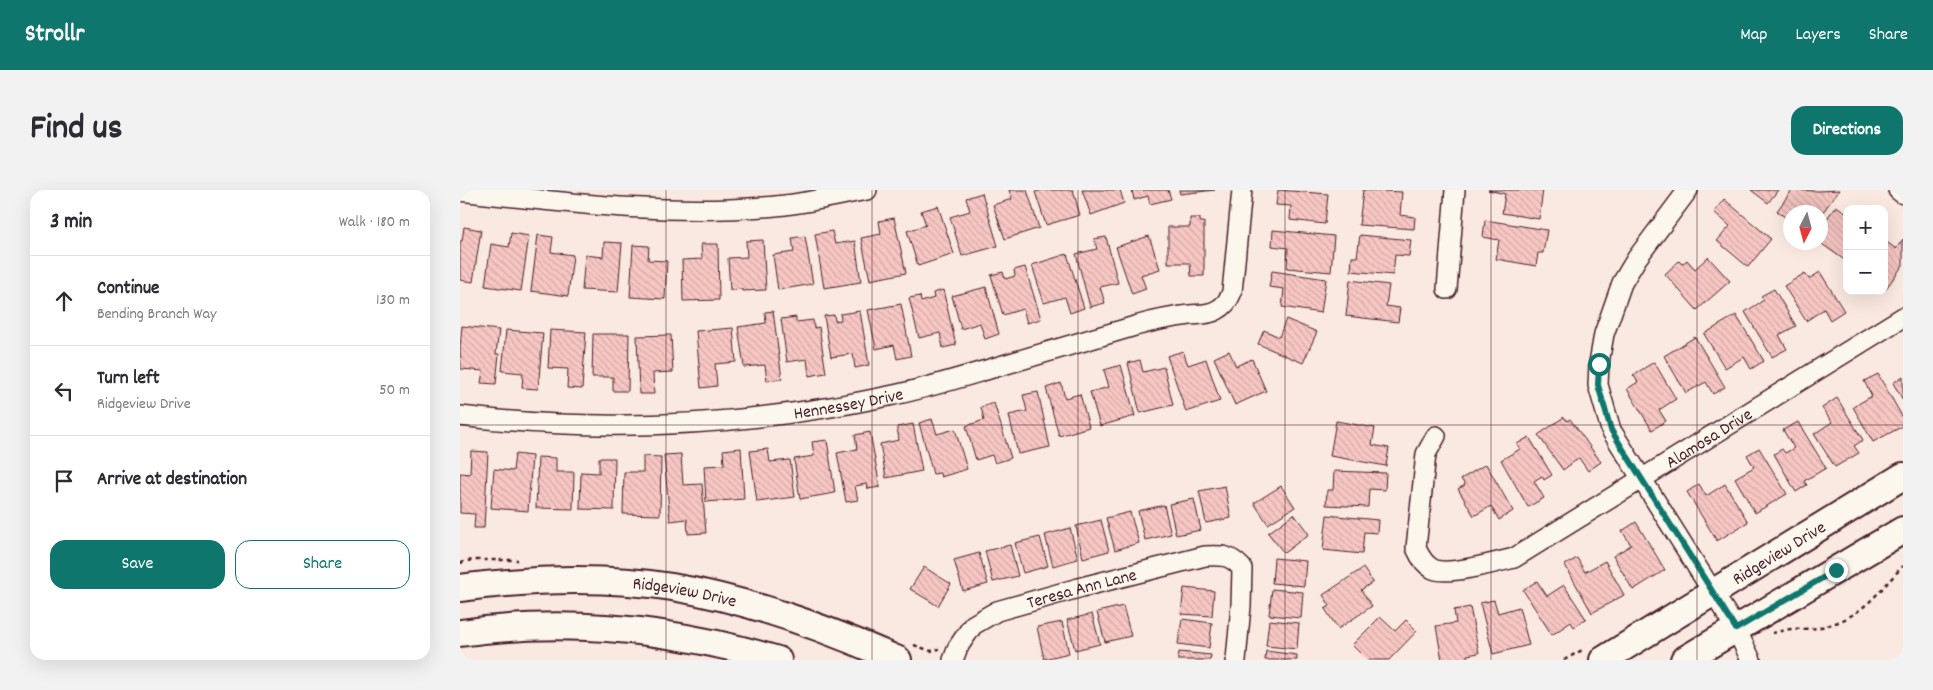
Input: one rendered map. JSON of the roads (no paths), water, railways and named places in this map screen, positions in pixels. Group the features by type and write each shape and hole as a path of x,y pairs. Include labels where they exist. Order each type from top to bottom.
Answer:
{"main road":[{"name":"Ridgeview Drive","path":"1603,660 1903,476"},
{"path":"1684,660 1903,530"},
{"name":"Ridgeview Drive","path":"460,588 530,581 565,580 636,583 672,587 758,607 843,636 898,660"},
{"path":"460,633 511,628 548,627 618,629 721,644 778,660"}],"street":[{"path":"460,191 632,208 707,209 785,205 867,190"},
{"name":"Hennessey Drive","path":"460,416 544,424 631,426 711,421 807,411 890,396 960,378 1144,324 1189,315 1210,314 1224,306 1232,292 1242,190"},
{"path":"1447,289 1455,190"},
{"path":"1688,190 1637,258 1622,283 1604,334 1598,385 1611,430 1736,629 1751,660"},
{"path":"1898,190 1903,194"},
{"name":"Alamosa Drive","path":"1436,436 1426,454 1416,548 1426,564 1443,572 1514,558 1903,317"},
{"name":"Teresa Ann Lane","path":"953,660 958,647 973,625 997,611 1082,587 1206,556 1222,555 1234,559 1242,568 1236,660"}]}
